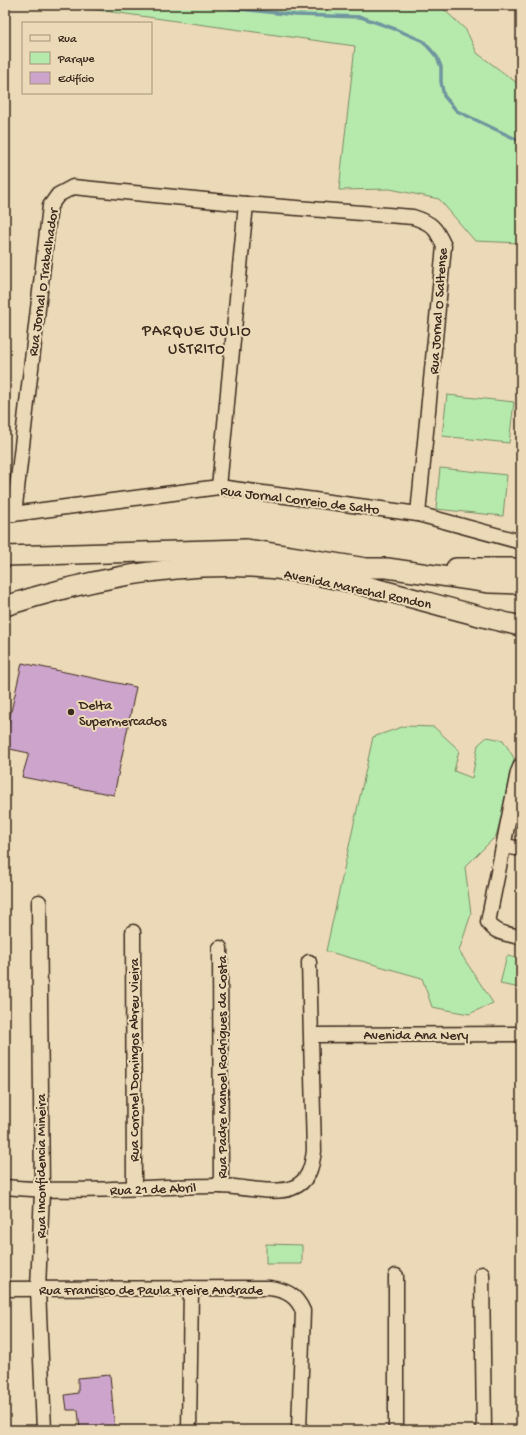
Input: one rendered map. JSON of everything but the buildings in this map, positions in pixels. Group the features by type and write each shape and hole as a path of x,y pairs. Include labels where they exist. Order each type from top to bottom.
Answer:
{"main road":[{"name":"Avenida Marechal Rondon","path":"5,556 246,549 366,568 387,568 490,583 521,584"},
{"name":"Avenida Marechal Rondon","path":"5,606 116,576 215,566 253,567 327,578 521,626"},
{"path":"387,568 521,568"}],"street":[{"name":"Rua Jornal O Trabalhador","path":"10,515 50,206 58,195 73,187 246,204"},
{"path":"220,488 246,204"},
{"name":"Rua Jornal O Saltense","path":"246,204 413,217 427,222 438,232 444,246 418,514"},
{"name":"Rua Jornal Correio de Salto","path":"10,515 220,488 418,514 521,542"},
{"path":"521,765 518,772 505,846 488,922 492,928 500,933 521,937"},
{"path":"505,846 521,849"},
{"name":"Rua Inconfidencia Mineira","path":"38,902 42,1191 38,1289 44,1430"},
{"name":"Rua Coronel Domingos Abreu Vieira","path":"132,932 134,1188"},
{"name":"Rua Padre Manoel Rodrigues da Costa","path":"220,948 222,1186"},
{"path":"309,962 312,1035"},
{"name":"Avenida Ana Nery","path":"312,1035 521,1034"},
{"name":"Rua 21 de Abril","path":"5,1187 42,1191 222,1186 276,1190 292,1188 308,1175 312,1167 314,1151 312,1035"},
{"path":"482,1274 484,1430"},
{"path":"396,1276 396,1430"},
{"path":"189,1430 191,1288"},
{"name":"Rua Francisco de Paula Freire Andrade","path":"5,1289 269,1288 282,1290 295,1298 303,1311 299,1430"}],"green space":[{"path":"62,5 439,5 466,30 477,53 521,86 521,243 475,241 439,199 390,189 339,190 355,46"},
{"path":"447,395 514,402 509,443 442,436"},
{"path":"440,468 507,475 503,516 436,509"},
{"path":"405,726 434,727 459,750 454,771 472,778 478,745 487,737 503,740 514,758 507,797 496,836 465,867 471,914 459,951 493,1003 469,1014 432,1007 422,978 326,951 373,737"},
{"path":"507,956 521,959 521,988 500,984"},
{"path":"266,1244 302,1245 302,1264 266,1264"}],"waterway":[{"path":"226,5 230,8 296,15 361,17 423,41 437,57 441,67 441,82 444,96 457,111 518,140 521,140"}],"place":[{"name":"Delta Supermercados","path":"71,712"}],"district":[{"name":"PARQUE JULIO USTRITO","path":"197,338"}]}
